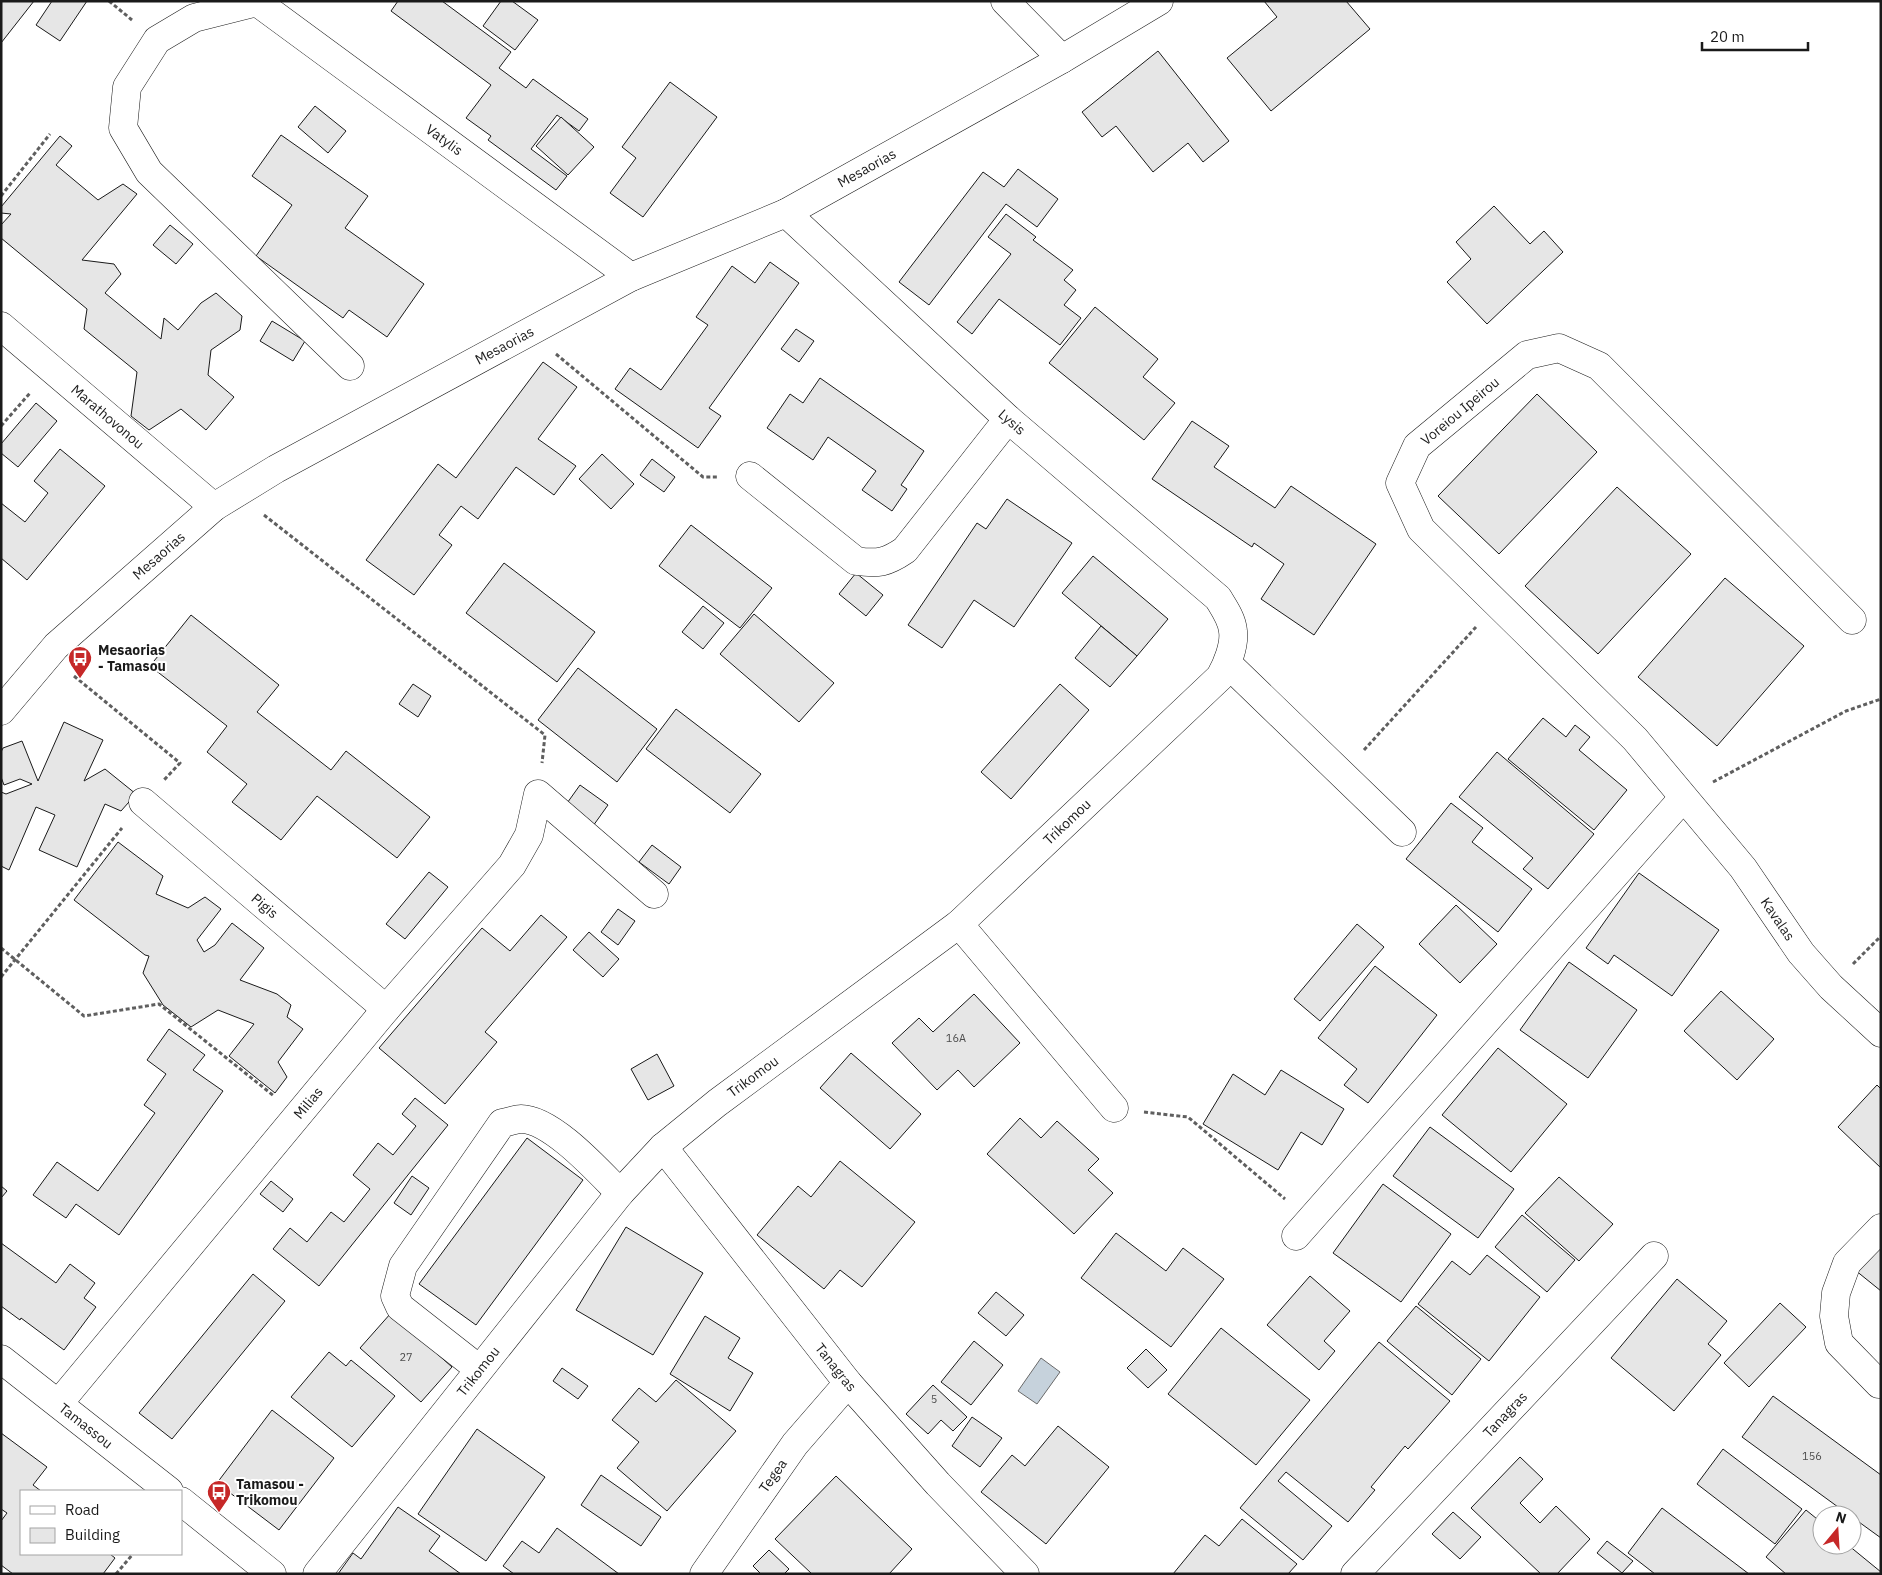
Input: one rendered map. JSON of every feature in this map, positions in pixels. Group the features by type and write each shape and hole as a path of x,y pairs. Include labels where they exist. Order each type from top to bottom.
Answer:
{"street":[{"path":"1005,1 1062,59"},
{"name":"Mesaorias","path":"1,711 56,646 225,500 276,469 631,278 786,213 1062,59 1159,1"},
{"path":"257,2 194,18 157,40 127,87 122,128 149,172 350,366"},
{"name":"Vatylis","path":"257,2 631,278"},
{"name":"Lysis","path":"786,213 1008,419 1218,598 1228,614 1234,632"},
{"name":"Marathovonou","path":"1,326 52,368 225,500"},
{"name":"Voreiou Ipeirou","path":"1683,798 1635,738 1421,529 1400,483 1417,446 1527,355 1559,348 1600,366 1852,620"},
{"path":"750,476 856,561 875,563 890,560 905,550 1008,419"},
{"name":"Trikomou","path":"317,1574 620,1193 662,1147 717,1103 959,924 1220,677 1228,664 1234,632"},
{"path":"1228,664 1402,832"},
{"path":"538,794 654,894"},
{"name":"Milias","path":"59,1403 386,1009 512,865 529,835 538,794"},
{"path":"1303,1228 1683,798"},
{"name":"Kavalas","path":"1683,798 1743,868 1801,954 1831,986 1881,1033"},
{"name":"Pigis","path":"143,802 386,1009"},
{"path":"959,924 1114,1108"},
{"path":"479,1370 400,1307 395,1296 397,1282 403,1266 502,1124 521,1118 538,1123 564,1138 620,1193"},
{"name":"Tanagras","path":"662,1147 848,1383 938,1484 1025,1574"},
{"path":"1879,1384 1839,1343 1834,1316 1836,1293 1847,1263 1881,1228"},
{"name":"Tanagras","path":"1355,1574 1654,1256"},
{"name":"Tamassou","path":"1,1359 168,1490"},
{"name":"Tegea","path":"704,1574 795,1444 848,1383"},
{"path":"182,1502 272,1574"}],"path":[{"path":"1,196 50,134"},
{"path":"530,332 703,477 750,476"},
{"path":"1,426 52,368"},
{"path":"225,500 545,735 538,794"},
{"path":"1341,774 1497,604"},
{"path":"1,976 143,802 180,763 48,655"},
{"path":"1683,798 1846,711 1881,699"},
{"path":"1831,986 1881,936"},
{"path":"1,948 84,1016 159,1004 298,1115"},
{"path":"1114,1108 1188,1117 1303,1228"},
{"path":"116,1574 133,1555"}],"shaded area":[{"path":"1041,1358 1060,1372 1037,1404 1018,1391"}],"building":[{"path":"1,1 34,1 1,43"},
{"path":"52,1 87,1 60,41 36,25"},
{"path":"398,1 442,1 511,52 499,68 526,88 533,79 588,119 579,131 557,115 531,149 567,176 556,190 488,140 491,136 466,118 491,85 391,11"},
{"path":"501,1 512,1 538,20 515,50 483,26"},
{"path":"1264,1 1346,1 1370,29 1271,111 1227,58 1277,17"},
{"path":"1158,51 1229,141 1203,162 1188,143 1153,172 1116,126 1102,137 1082,112"},
{"path":"670,82 717,117 643,217 610,193 636,158 622,147"},
{"path":"315,106 346,131 328,153 298,127"},
{"path":"561,117 594,147 568,175 536,146"},
{"path":"281,135 368,196 345,228 424,284 387,337 349,310 343,318 256,256 292,205 252,176"},
{"path":"60,136 72,146 56,165 98,200 123,184 137,194 82,260 114,264 121,274 105,293 161,339 164,318 178,330 201,303 216,293 242,316 240,330 211,350 208,375 234,397 206,430 181,409 149,430 131,416 137,372 84,329 87,309 1,238 1,225 11,214 1,213 1,207"},
{"path":"1018,169 1058,199 1037,227 1006,204 929,305 899,282 983,172 1004,187"},
{"path":"1494,206 1530,244 1544,231 1563,252 1487,324 1447,282 1471,259 1456,242"},
{"path":"1006,214 1036,237 1033,240 1073,270 1064,280 1076,290 1064,305 1081,318 1060,345 999,299 972,334 957,322 1011,254 988,237"},
{"path":"170,225 193,244 176,264 153,245"},
{"path":"770,262 799,283 709,408 721,416 698,448 615,389 630,368 661,390 708,325 696,317 732,266 755,283"},
{"path":"1095,307 1158,359 1143,377 1175,403 1144,440 1049,363"},
{"path":"272,321 305,341 293,361 260,341"},
{"path":"796,329 814,341 799,362 781,349"},
{"path":"543,362 577,387 538,439 576,466 554,495 516,467 478,519 461,506 439,535 452,545 414,595 366,560 438,464 456,478"},
{"path":"820,378 924,451 901,485 907,489 892,511 862,490 876,471 828,437 813,460 767,428 790,394 803,403"},
{"path":"1537,394 1597,452 1499,554 1438,496"},
{"path":"36,403 57,421 18,467 1,453 1,444"},
{"path":"1192,421 1229,446 1214,467 1275,508 1291,486 1376,544 1314,635 1261,599 1284,564 1254,543 1252,547 1152,479"},
{"path":"60,449 105,486 27,580 1,558 1,503 25,522 48,493 34,481"},
{"path":"602,454 634,484 611,509 579,479"},
{"path":"652,459 675,477 664,492 640,475"},
{"path":"1617,487 1691,554 1598,654 1525,586"},
{"path":"1007,499 1072,543 1014,627 974,600 942,648 908,625 977,523 986,529"},
{"path":"691,525 772,588 740,628 659,566"},
{"path":"1093,556 1168,619 1137,656 1062,593"},
{"path":"504,563 595,632 557,682 466,613"},
{"path":"856,573 883,595 866,616 839,594"},
{"path":"1725,578 1804,646 1717,746 1638,677"},
{"path":"703,606 724,623 703,649 682,632"},
{"path":"754,614 834,683 799,722 720,654"},
{"path":"191,615 279,685 257,712 331,770 346,751 430,817 397,858 317,796 281,840 232,802 247,784 207,752 227,726 150,666"},
{"path":"1101,626 1137,656 1110,687 1075,658"},
{"path":"578,668 657,729 617,782 538,720"},
{"path":"413,684 431,696 418,717 399,704"},
{"path":"1060,684 1089,710 1011,799 981,772"},
{"path":"676,709 761,774 730,813 646,749"},
{"path":"1543,718 1566,737 1575,725 1590,737 1579,750 1627,790 1594,830 1508,759"},
{"path":"64,722 103,740 84,781 105,769 136,794 121,811 105,804 77,867 39,850 55,815 36,807 9,870 1,866 1,792 6,794 32,784 20,779 4,785 1,777 1,752 3,748 22,741 38,781"},
{"path":"1497,752 1594,834 1548,889 1523,869 1533,858 1459,797"},
{"path":"580,785 608,805 593,826 565,806"},
{"path":"1451,803 1483,828 1472,842 1532,889 1498,932 1406,859"},
{"path":"118,842 163,876 156,894 188,908 205,897 221,909 197,940 204,952 215,945 232,923 264,948 240,980 277,994 291,1005 287,1017 303,1029 278,1062 287,1077 275,1093 229,1056 254,1024 218,1010 191,1027 163,1005 143,973 149,956 145,955 74,900"},
{"path":"652,845 681,867 669,884 639,862"},
{"path":"429,872 448,887 405,939 386,924"},
{"path":"1639,873 1719,930 1672,996 1614,955 1608,964 1586,948"},
{"path":"1456,905 1497,944 1460,983 1419,944"},
{"path":"618,909 635,921 618,945 601,932"},
{"path":"541,915 567,937 485,1032 497,1042 445,1104 379,1048 482,928 510,951"},
{"path":"1357,924 1384,947 1320,1021 1294,999"},
{"path":"589,932 619,959 603,977 573,950"},
{"path":"1569,962 1637,1010 1588,1078 1520,1030"},
{"path":"1375,966 1437,1015 1368,1103 1344,1085 1357,1069 1318,1038"},
{"path":"1721,991 1774,1039 1737,1080 1684,1031"},
{"path":"974,994 1020,1043 974,1087 958,1070 937,1090 892,1043 919,1018 933,1032"},
{"path":"169,1029 205,1055 193,1070 223,1091 119,1235 76,1204 66,1218 33,1195 57,1162 98,1191 155,1113 144,1105 166,1074 147,1060"},
{"path":"1498,1048 1567,1104 1511,1172 1442,1115"},
{"path":"851,1053 921,1114 890,1149 820,1088"},
{"path":"657,1054 674,1086 648,1100 631,1069"},
{"path":"1281,1070 1344,1109 1322,1145 1301,1132 1278,1170 1203,1124 1233,1074 1265,1095"},
{"path":"1877,1085 1881,1089 1881,1168 1838,1127"},
{"path":"415,1098 448,1125 319,1286 273,1249 290,1228 307,1242 331,1212 344,1222 370,1189 353,1175 378,1143 393,1155 416,1126 402,1114"},
{"path":"1020,1118 1041,1138 1057,1121 1099,1159 1088,1170 1113,1193 1074,1234 987,1154"},
{"path":"1430,1127 1514,1189 1478,1238 1393,1176"},
{"path":"527,1138 583,1180 476,1325 419,1284"},
{"path":"840,1161 915,1222 862,1287 840,1270 824,1289 757,1235 798,1186 811,1197"},
{"path":"412,1176 429,1188 411,1215 394,1203"},
{"path":"1559,1177 1613,1224 1579,1261 1525,1213"},
{"path":"271,1181 293,1199 283,1212 260,1194"},
{"path":"1383,1184 1451,1234 1401,1302 1333,1253"},
{"path":"1,1186 7,1191 1,1198"},
{"path":"1522,1215 1575,1260 1547,1292 1495,1247"},
{"path":"626,1227 703,1273 653,1355 576,1310"},
{"path":"1116,1233 1166,1271 1183,1248 1224,1279 1171,1347 1081,1278"},
{"path":"1881,1240 1881,1291 1855,1270"},
{"path":"1,1243 56,1283 70,1264 95,1283 84,1298 96,1307 64,1350 21,1318 20,1320 1,1306"},
{"path":"1487,1255 1540,1297 1489,1361 1418,1304 1452,1261 1470,1275"},
{"path":"253,1274 285,1301 172,1439 139,1413"},
{"path":"1310,1276 1350,1311 1324,1341 1335,1351 1319,1370 1267,1325"},
{"path":"1677,1279 1727,1321 1708,1344 1721,1355 1674,1411 1611,1358"},
{"path":"996,1292 1024,1315 1006,1336 978,1313"},
{"path":"1780,1303 1806,1327 1749,1387 1724,1363"},
{"path":"1416,1306 1481,1359 1452,1395 1387,1341"},
{"path":"391,1313 452,1367 421,1402 360,1348"},
{"path":"705,1316 740,1338 728,1358 753,1373 730,1411 670,1374"},
{"path":"1221,1328 1310,1400 1256,1465 1168,1394"},
{"path":"974,1341 1003,1365 971,1405 941,1382"},
{"path":"1379,1342 1450,1401 1408,1449 1405,1446 1371,1487 1375,1490 1348,1522 1286,1472 1278,1481 1332,1526 1303,1560 1240,1508"},
{"path":"1146,1349 1167,1370 1148,1388 1127,1368"},
{"path":"329,1352 346,1366 351,1360 395,1396 352,1447 291,1397"},
{"path":"562,1368 588,1386 578,1399 553,1381"},
{"path":"676,1380 736,1431 667,1511 617,1468 639,1442 612,1420 639,1388 656,1402"},
{"path":"933,1385 967,1417 953,1431 941,1420 928,1434 906,1414"},
{"path":"1773,1396 1881,1475 1881,1538 1862,1524 1862,1505 1835,1505 1742,1437"},
{"path":"272,1410 334,1458 279,1530 217,1483"},
{"path":"972,1417 1002,1438 980,1467 952,1446"},
{"path":"1058,1426 1109,1467 1046,1544 981,1492 1012,1455 1025,1466"},
{"path":"477,1429 545,1477 486,1561 418,1514"},
{"path":"1,1433 47,1467 33,1485 40,1490 20,1490 20,1555 111,1555 115,1558 103,1574 13,1574 1,1565 1,1521 7,1513 1,1509"},
{"path":"1723,1449 1802,1509 1775,1544 1697,1484"},
{"path":"1520,1457 1543,1479 1520,1503 1540,1523 1556,1506 1590,1539 1557,1574 1541,1574 1471,1508"},
{"path":"601,1475 661,1517 641,1546 581,1505"},
{"path":"836,1476 912,1549 889,1574 812,1574 775,1539"},
{"path":"398,1507 440,1536 429,1551 461,1574 338,1574 353,1553 361,1559"},
{"path":"1662,1508 1749,1574 1655,1574 1628,1553"},
{"path":"1806,1510 1812,1515 1812,1555 1860,1555 1881,1574 1786,1574 1766,1557"},
{"path":"1453,1512 1481,1537 1460,1559 1432,1534"},
{"path":"1242,1519 1297,1564 1288,1574 1173,1574 1205,1535 1219,1546"},
{"path":"557,1528 619,1574 514,1574 503,1566 522,1541 539,1553"},
{"path":"1607,1541 1633,1561 1622,1573 1597,1553"},
{"path":"769,1550 789,1569 784,1574 761,1574 753,1566"}],"place":[{"name":"Mesaorias - Tamasou","path":"80,679"},
{"name":"Tamasou - Trikomou","path":"219,1513"}]}
